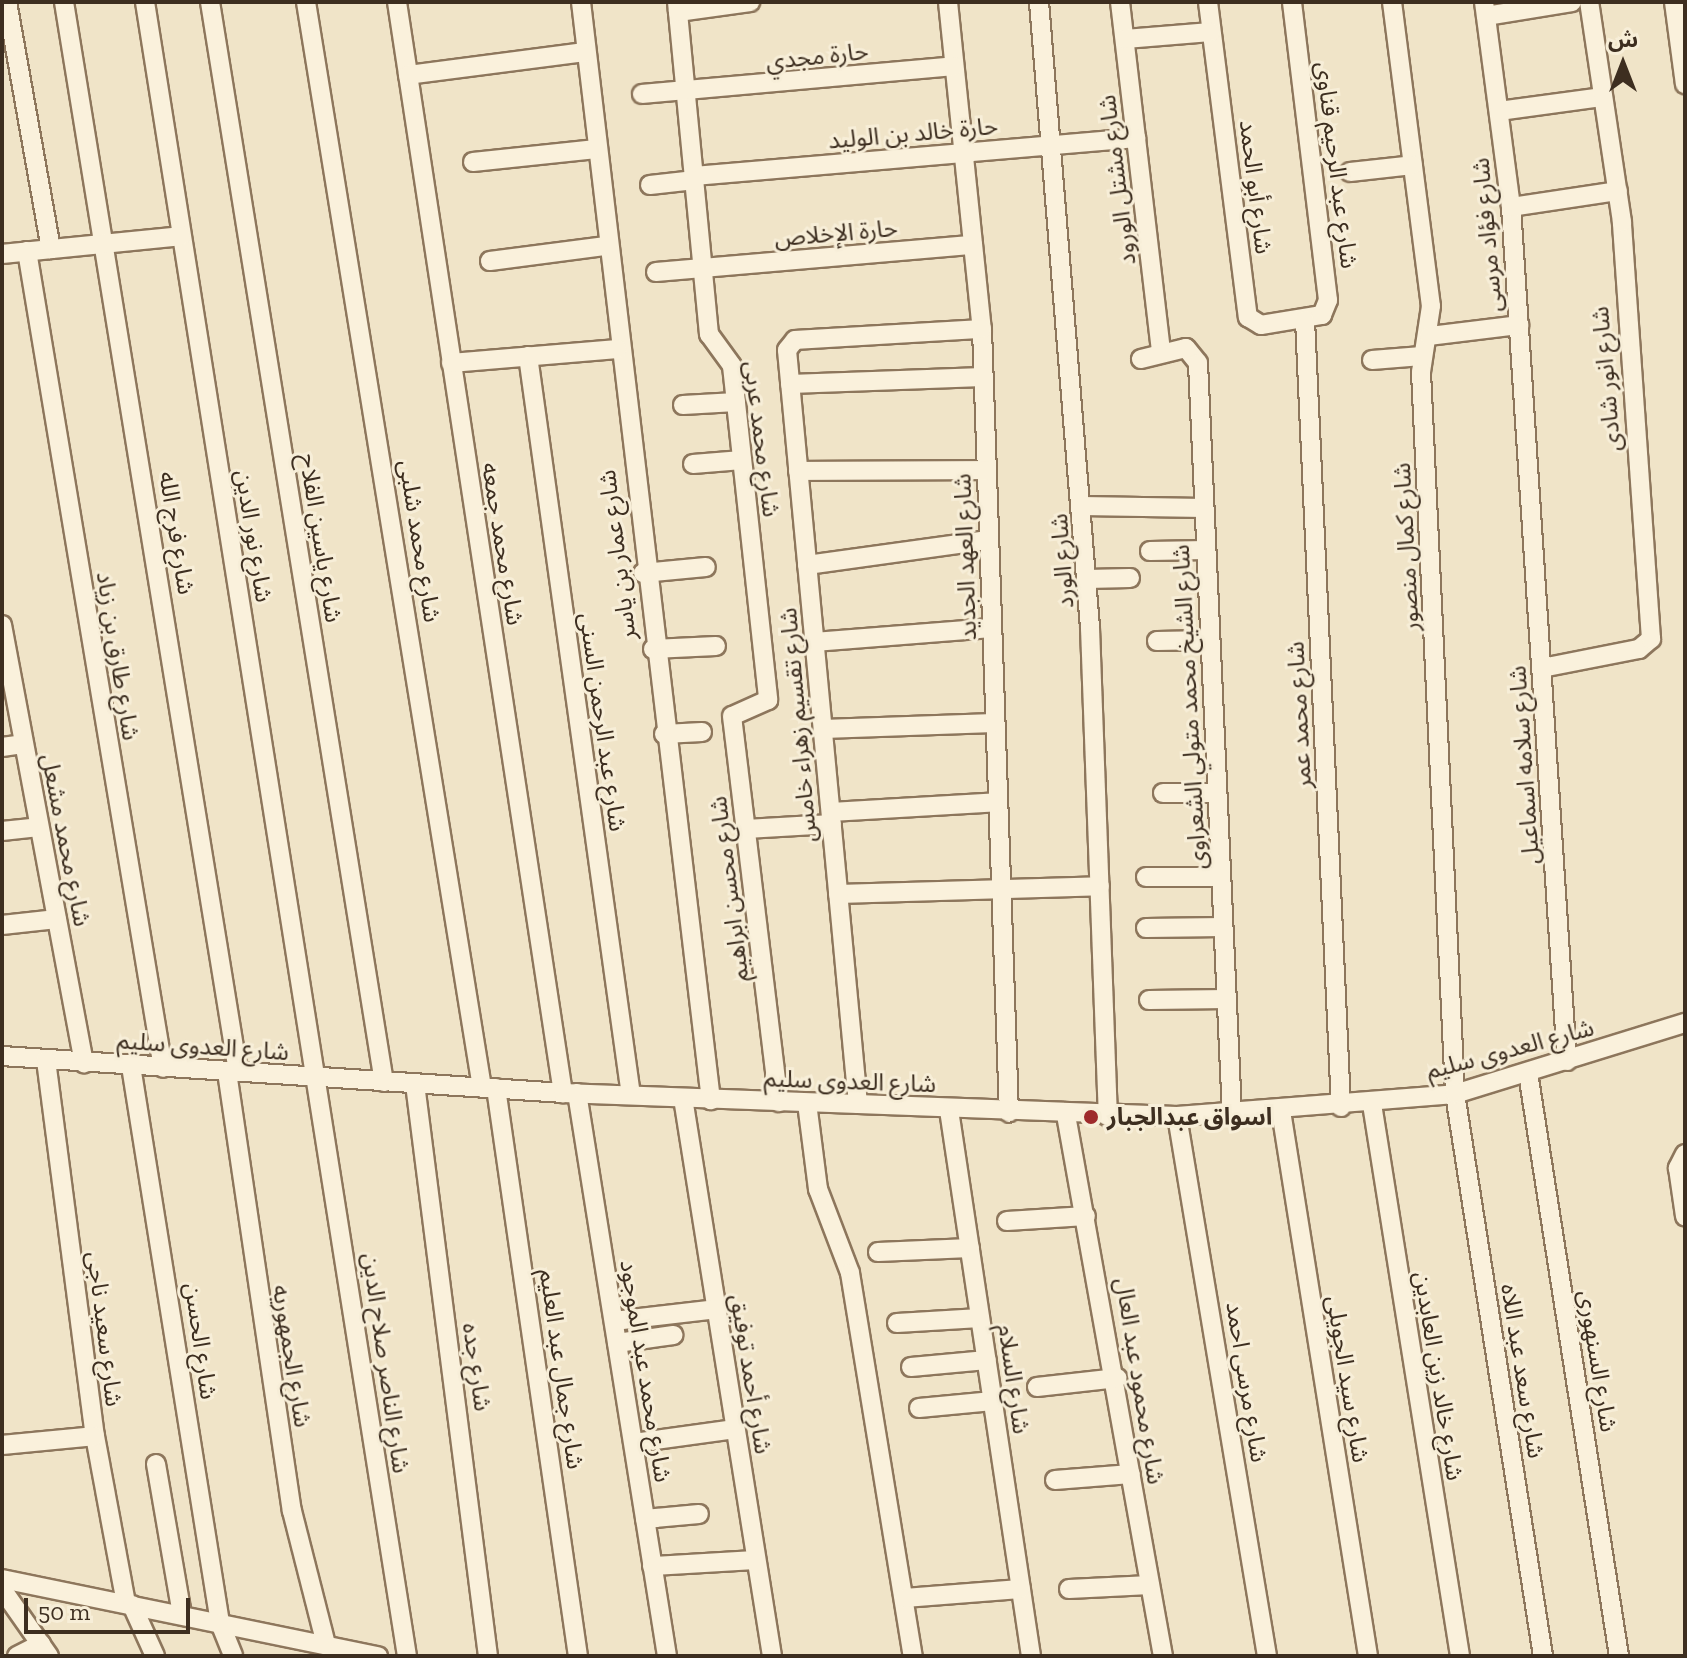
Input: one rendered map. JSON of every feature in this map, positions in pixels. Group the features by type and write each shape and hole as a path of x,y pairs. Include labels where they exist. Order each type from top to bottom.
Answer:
{"street":[{"path":"7,2 51,249"},
{"name":"شارع فرج الله","path":"64,2 107,243 233,1072"},
{"name":"شارع نور الدين","path":"145,2 317,1078"},
{"name":"شارع ياسين الفلاح","path":"210,2 384,1082"},
{"name":"شارع محمد شلبى","path":"306,2 489,1088"},
{"name":"شارع محمد جمعه","path":"397,2 451,363 570,1093"},
{"name":"شارع عمار بن ياسر","path":"581,2 643,573 711,1100"},
{"path":"678,7 750,2"},
{"name":"شارع العهد الجديد","path":"948,2 982,329 1009,1113"},
{"name":"شارع الورد","path":"1039,2 1087,579 1108,1117"},
{"name":"شارع مشتل الورود","path":"1120,2 1161,353"},
{"name":"شارع أبو الحمد","path":"1208,2 1248,317 1261,325 1305,320"},
{"name":"شارع عبد الرحيم قناوى","path":"1292,2 1328,300 1322,315 1305,320"},
{"name":"شارع كمال منصور","path":"1392,2 1413,165 1429,336 1422,356 1455,1094"},
{"path":"1485,9 1572,2"},
{"name":"شارع انور شادى","path":"1542,668 1639,649 1651,639 1618,191 1589,2"},
{"path":"1674,2 1682,41 1685,84"},
{"name":"شارع محمد عربى","path":"678,7 709,334 729,356 767,697"},
{"name":"شارع فؤاد مرسى","path":"1485,9 1511,207 1528,465"},
{"path":"1125,39 1211,32"},
{"path":"408,75 586,52"},
{"name":"حارة مجدي","path":"642,94 686,94 954,66"},
{"path":"1499,111 1603,97"},
{"name":"حارة خالد بن الوليد","path":"650,185 694,178 1136,138"},
{"path":"473,162 596,149"},
{"path":"1350,172 1413,165"},
{"path":"1511,207 1618,191"},
{"path":"2,254 181,236"},
{"name":"حارة الإخلاص","path":"656,272 973,245"},
{"path":"490,261 606,246"},
{"name":"شارع طارق بن زياد","path":"27,251 163,1068"},
{"name":"شارع محمد عمر","path":"1305,320 1341,1107"},
{"path":"1429,336 1519,325"},
{"name":"شارع تقسيم زهراء خامس","path":"858,1104 790,384 790,342 982,329"},
{"name":"شارع الشيخ محمد متولي الشعراوى","path":"1141,359 1186,348 1197,357 1232,1115"},
{"path":"451,363 617,349"},
{"name":"شارع عبد الرحمن السنى","path":"528,356 631,1095"},
{"path":"1372,360 1422,356"},
{"path":"790,384 983,377"},
{"path":"683,405 736,402"},
{"path":"693,464 742,460"},
{"name":"شارع سلامه اسماعيل","path":"1528,465 1567,1061"},
{"path":"798,471 986,470"},
{"path":"1082,506 1204,508"},
{"path":"807,565 988,540"},
{"path":"1150,551 1206,550"},
{"path":"643,573 706,567"},
{"path":"1087,579 1130,578"},
{"name":"شارع محمد مشعل","path":"2,625 8,693 23,744 84,1063"},
{"path":"814,642 991,628"},
{"path":"1157,641 1210,640"},
{"path":"653,649 716,646"},
{"name":"شارع محسن ابراهيم","path":"767,697 764,706 732,714 779,1102"},
{"path":"823,729 994,723"},
{"path":"664,734 702,732"},
{"path":"2,747 23,744"},
{"path":"1163,793 1217,793"},
{"path":"746,829 997,802"},
{"path":"2,831 39,827"},
{"path":"1146,877 1221,877"},
{"path":"838,894 1000,886 1100,886"},
{"path":"2,925 57,919"},
{"path":"1146,928 1223,927"},
{"path":"1149,1000 1227,999"},
{"name":"شارع العدوى سليم","path":"2,1056 317,1078 711,1100 1108,1117 1232,1115 1455,1094 1685,1023"},
{"name":"شارع سعيد ناجى","path":"46,1060 95,1436 129,1604 155,1656"},
{"name":"شارع الحسن","path":"131,1066 220,1623 233,1656"},
{"name":"شارع الجمهوريه","path":"233,1072 292,1511 318,1647"},
{"name":"شارع السنهورى","path":"1528,1073 1619,1656"},
{"name":"شارع الناصر صلاح الدين","path":"317,1078 407,1656"},
{"name":"شارع جده","path":"415,1084 488,1656"},
{"name":"شارع جمال عبد العليم","path":"489,1088 578,1656"},
{"name":"شارع محمد عبد الموجود","path":"570,1093 614,1321 667,1656"},
{"name":"شارع سعد عبد اللاه","path":"1455,1094 1543,1656"},
{"name":"شارع أحمد توفيق","path":"683,1098 772,1656"},
{"path":"807,1103 818,1189 850,1273 913,1656"},
{"name":"شارع خالد زين العابدين","path":"1372,1104 1460,1656"},
{"name":"شارع السلام","path":"949,1110 1031,1656"},
{"name":"شارع سيد الجويلى","path":"1281,1111 1368,1656"},
{"name":"شارع محمود عبد العال","path":"1066,1115 1117,1378 1163,1656"},
{"name":"شارع مرسى احمد","path":"1177,1116 1267,1656"},
{"path":"1685,1154 1678,1168 1685,1216"},
{"path":"1007,1221 1086,1216"},
{"path":"878,1252 970,1248"},
{"path":"614,1321 717,1309"},
{"path":"897,1323 980,1318"},
{"path":"617,1343 673,1335"},
{"path":"911,1367 987,1360"},
{"path":"1037,1387 1117,1378"},
{"path":"919,1408 993,1401"},
{"path":"634,1443 735,1429"},
{"path":"2,1445 95,1436"},
{"path":"156,1464 182,1615"},
{"path":"1055,1480 1131,1474"},
{"path":"645,1519 699,1514"},
{"path":"652,1566 755,1560"},
{"path":"3,1581 182,1615 318,1647 378,1656"},
{"path":"3,1581 45,1650 17,1656"},
{"path":"1069,1589 1150,1585"},
{"path":"904,1598 1021,1589"}],"place":[{"name":"اسواق عبدالجبار","path":"1091,1117"}]}
